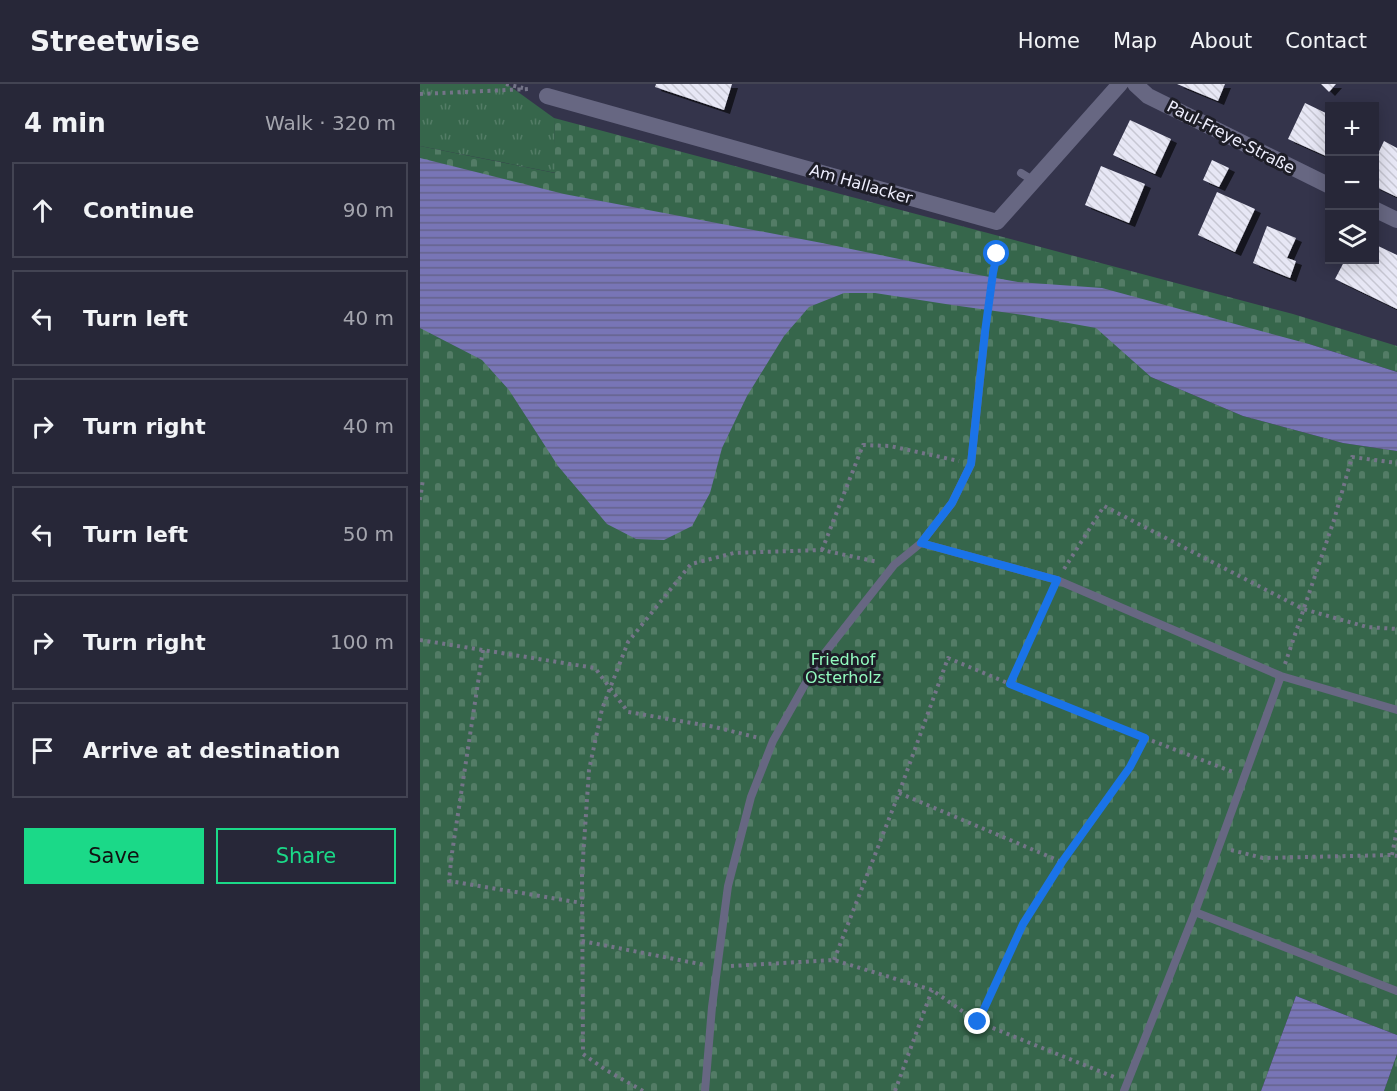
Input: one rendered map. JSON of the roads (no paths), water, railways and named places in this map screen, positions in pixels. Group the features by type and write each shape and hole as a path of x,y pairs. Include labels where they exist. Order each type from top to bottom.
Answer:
{"street":[{"name":"Am Hallacker","path":"547,96 997,222 1028,177 1120,84"},
{"name":"Paul-Freye-Straße","path":"1135,84 1148,96 1325,184"},
{"path":"1376,210 1397,220"}],"lane":[{"path":"705,1091 712,1006 728,886 751,797 773,741 817,663 894,565 921,543 952,503 971,464 985,332"},
{"path":"921,543 1057,580 1281,676 1397,710"},
{"path":"1124,1091 1195,912 1281,676"},
{"path":"1195,912 1397,991"}],"park label":[{"name":"Friedhof Osterholz","path":"843,668"}]}
